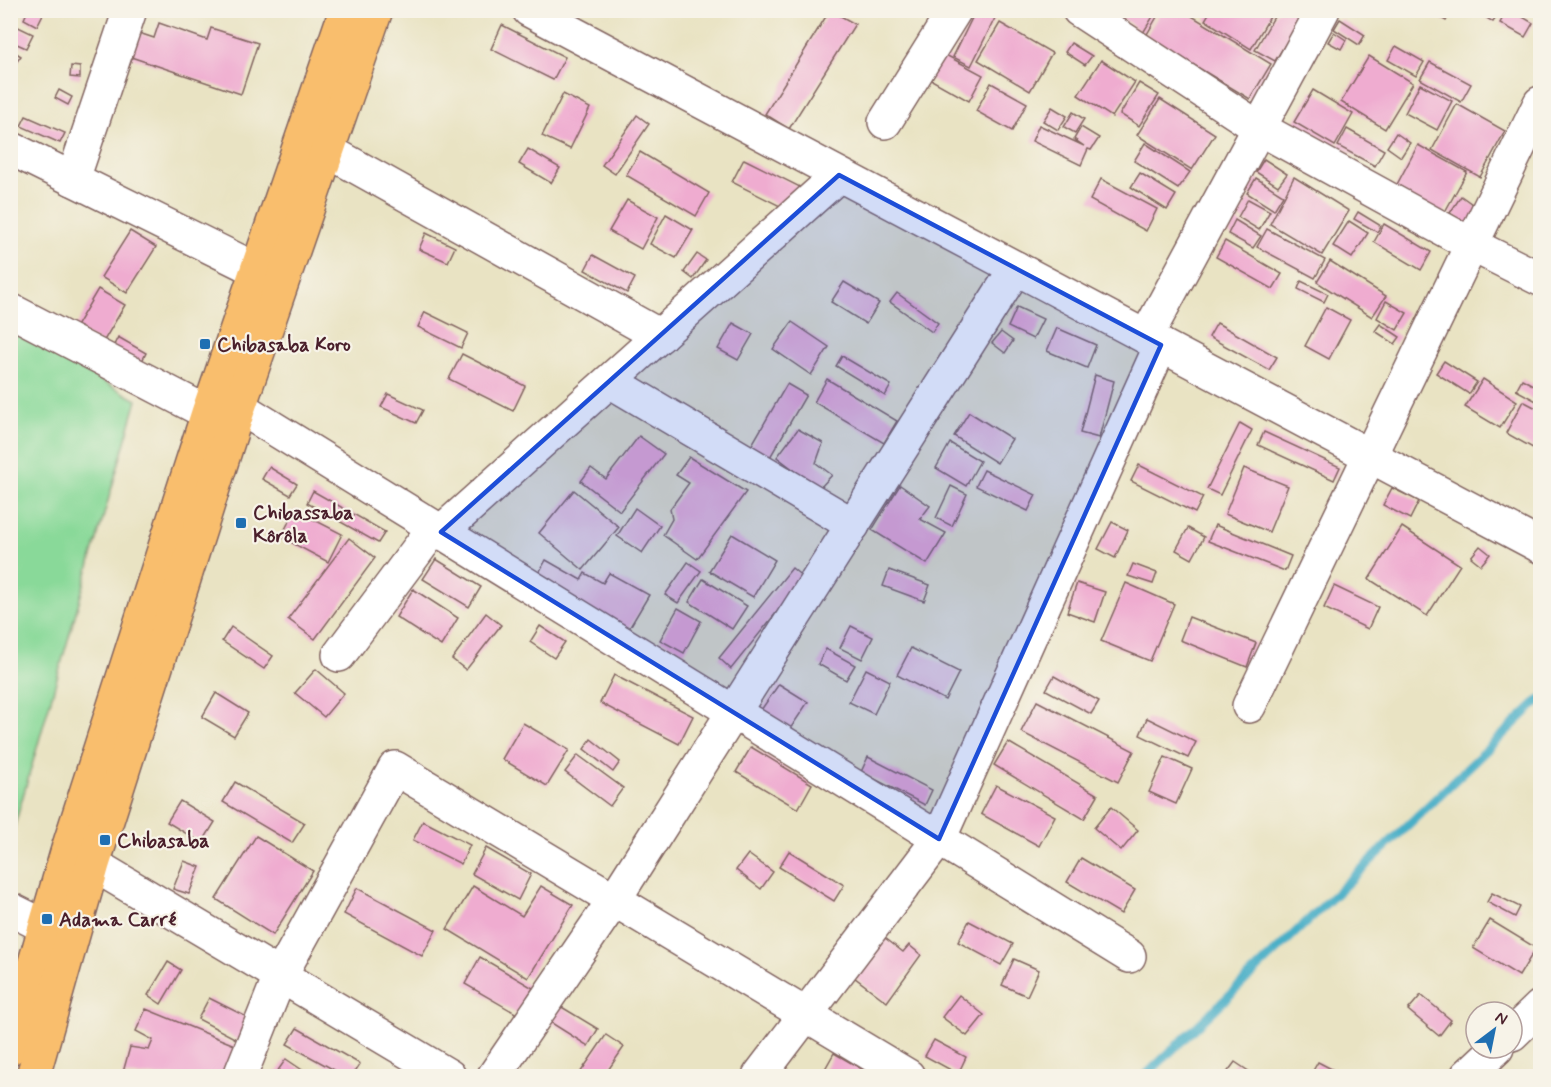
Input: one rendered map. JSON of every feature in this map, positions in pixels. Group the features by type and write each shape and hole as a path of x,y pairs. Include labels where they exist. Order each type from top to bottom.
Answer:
{"main road":[{"path":"33,1077 81,857 224,410 315,144 346,10"},
{"path":"224,410 257,270 376,10"},
{"path":"10,1048 46,927 81,857"}],"street":[{"path":"74,179 130,10"},
{"path":"529,10 1540,546"},
{"path":"885,122 955,10"},
{"path":"1078,10 1259,128 1472,245 1540,279"},
{"path":"759,1077 939,839 1153,341 1259,128 1323,10"},
{"path":"1249,706 1540,104"},
{"path":"315,144 660,336"},
{"path":"10,148 257,270"},
{"path":"339,654 437,530 610,381 839,175"},
{"path":"494,1077 614,900 1016,268"},
{"path":"10,310 224,410 437,530 1129,956"},
{"path":"610,381 853,525"},
{"path":"240,1077 280,976 395,768 908,1077"},
{"path":"81,857 449,1077"},
{"path":"10,909 46,927"},
{"path":"1524,1022 1540,1007"},
{"path":"1467,1077 1485,1060"}],"highlighted area":[{"path":"839,175 1161,345 939,839 441,532"}],"green space":[{"path":"11,331 137,400 11,838"}],"building":[{"path":"28,10 45,10 37,26 24,19"},
{"path":"830,10 855,24 789,129 765,114"},
{"path":"976,10 998,12 971,66 953,57"},
{"path":"1111,10 1157,10 1143,33"},
{"path":"1161,10 1182,10 1271,64 1250,99 1146,36"},
{"path":"1211,10 1274,10 1251,49 1205,20"},
{"path":"1278,10 1298,10 1304,14 1275,61 1255,50"},
{"path":"1427,10 1452,10 1446,21"},
{"path":"1474,10 1501,10 1493,22"},
{"path":"1507,10 1533,23 1525,37 1500,23"},
{"path":"1340,19 1365,35 1359,45 1334,29"},
{"path":"10,23 33,34 26,48 10,41"},
{"path":"159,23 207,40 211,28 258,43 241,94 128,56 136,32 154,38"},
{"path":"1000,23 1052,53 1030,91 978,60"},
{"path":"502,25 565,57 553,80 491,49"},
{"path":"1334,32 1346,40 1341,49 1328,42"},
{"path":"1071,43 1092,56 1085,65 1065,52"},
{"path":"1396,46 1424,62 1416,76 1388,60"},
{"path":"10,49 21,56 10,71"},
{"path":"942,53 983,75 969,101 928,78"},
{"path":"1369,56 1413,83 1385,129 1341,102"},
{"path":"1101,60 1135,82 1112,117 1078,95"},
{"path":"1430,62 1471,84 1461,102 1420,79"},
{"path":"71,66 80,67 80,78 70,77"},
{"path":"991,83 1027,103 1012,131 976,111"},
{"path":"1139,83 1159,95 1139,126 1120,114"},
{"path":"1420,84 1452,101 1437,130 1405,113"},
{"path":"59,90 72,97 68,105 55,98"},
{"path":"1313,90 1353,114 1335,146 1294,122"},
{"path":"563,94 590,108 570,149 542,136"},
{"path":"1160,99 1215,134 1192,170 1137,135"},
{"path":"1457,104 1505,131 1480,177 1432,150"},
{"path":"1052,107 1067,116 1058,130 1043,121"},
{"path":"1073,112 1084,119 1075,133 1064,127"},
{"path":"637,115 649,124 615,174 602,165"},
{"path":"26,116 65,133 60,143 21,126"},
{"path":"1039,125 1084,146 1074,139 1081,127 1099,138 1091,150 1088,149 1081,165 1032,141"},
{"path":"1347,129 1384,150 1375,166 1338,146"},
{"path":"1396,133 1410,143 1401,157 1387,147"},
{"path":"1145,143 1190,172 1178,189 1134,161"},
{"path":"1418,145 1467,172 1442,217 1394,190"},
{"path":"528,149 560,168 551,183 519,164"},
{"path":"640,152 709,193 696,216 626,175"},
{"path":"744,159 806,190 794,213 732,182"},
{"path":"1264,159 1287,174 1278,186 1256,172"},
{"path":"1140,173 1176,195 1167,210 1131,187"},
{"path":"1294,177 1349,211 1322,255 1270,224"},
{"path":"1256,178 1283,195 1274,210 1247,193"},
{"path":"1101,179 1157,209 1146,231 1090,200"},
{"path":"1461,196 1479,209 1468,226 1450,213"},
{"path":"1248,199 1270,211 1259,230 1238,217"},
{"path":"627,200 658,217 641,249 609,231"},
{"path":"1358,212 1381,226 1377,232 1354,219"},
{"path":"666,214 693,230 676,258 650,244"},
{"path":"1235,220 1261,236 1253,248 1228,234"},
{"path":"1349,221 1368,233 1352,258 1333,246"},
{"path":"1384,224 1431,252 1421,270 1374,242"},
{"path":"1267,229 1325,260 1315,278 1257,247"},
{"path":"130,231 156,247 127,293 101,277"},
{"path":"426,233 455,247 448,262 419,249"},
{"path":"1225,241 1282,274 1273,289 1216,257"},
{"path":"697,254 706,260 693,279 684,272"},
{"path":"593,255 635,278 627,293 585,270"},
{"path":"1330,261 1386,296 1372,317 1317,282"},
{"path":"1301,281 1328,294 1324,302 1298,289"},
{"path":"844,282 879,303 866,324 831,302"},
{"path":"98,289 125,305 102,344 75,328"},
{"path":"897,293 938,323 932,332 890,302"},
{"path":"1386,301 1407,313 1397,330 1377,318"},
{"path":"1017,307 1043,319 1033,339 1008,327"},
{"path":"1326,307 1350,320 1329,359 1305,346"},
{"path":"425,312 468,333 461,348 418,327"},
{"path":"792,322 829,347 811,375 773,349"},
{"path":"733,323 753,334 738,360 718,349"},
{"path":"1217,323 1277,357 1269,370 1209,337"},
{"path":"1380,324 1400,337 1395,344 1375,331"},
{"path":"1057,328 1096,345 1087,368 1047,351"},
{"path":"1001,332 1013,341 1005,353 992,343"},
{"path":"118,337 146,353 139,367 111,351"},
{"path":"462,354 525,386 513,411 449,379"},
{"path":"842,356 891,385 885,396 836,366"},
{"path":"1444,361 1477,382 1469,394 1436,373"},
{"path":"1095,375 1114,381 1099,438 1080,433"},
{"path":"827,379 897,421 884,443 814,402"},
{"path":"1483,379 1517,401 1500,428 1465,407"},
{"path":"1522,379 1540,389 1540,403 1516,390"},
{"path":"787,384 806,395 769,459 750,448"},
{"path":"388,394 423,410 416,423 381,407"},
{"path":"1523,401 1540,410 1540,452 1506,433"},
{"path":"969,412 1012,439 997,463 954,436"},
{"path":"1240,423 1252,430 1220,495 1207,489"},
{"path":"798,429 823,443 816,463 832,475 819,489 777,457"},
{"path":"1264,432 1340,467 1334,480 1258,445"},
{"path":"639,436 664,454 620,511 581,481 591,468 606,479"},
{"path":"950,443 980,461 966,486 936,468"},
{"path":"689,457 746,492 697,559 663,535 672,519 670,509 689,483 676,475"},
{"path":"1139,465 1203,497 1195,513 1131,481"},
{"path":"269,467 297,484 290,495 262,479"},
{"path":"1244,468 1288,486 1269,532 1225,514"},
{"path":"984,470 1036,495 1028,511 976,486"},
{"path":"900,485 930,506 920,519 946,533 927,564 872,530"},
{"path":"951,486 967,494 952,526 936,518"},
{"path":"1392,488 1419,501 1410,519 1383,505"},
{"path":"574,490 619,527 583,570 539,533"},
{"path":"313,491 385,532 378,543 307,503"},
{"path":"635,508 660,526 642,553 617,536"},
{"path":"295,510 342,534 328,562 281,537"},
{"path":"1112,522 1128,530 1115,558 1098,549"},
{"path":"1215,525 1291,556 1285,571 1208,541"},
{"path":"1402,527 1460,565 1427,616 1369,579"},
{"path":"1188,528 1204,537 1192,559 1176,550"},
{"path":"732,534 775,560 753,597 709,571"},
{"path":"349,538 375,558 315,639 288,619"},
{"path":"1480,546 1490,554 1481,565 1471,557"},
{"path":"436,559 481,587 469,607 423,579"},
{"path":"546,560 581,580 585,573 603,583 609,573 649,595 627,632 535,580"},
{"path":"688,562 701,571 678,603 665,595"},
{"path":"1133,564 1157,573 1153,584 1128,576"},
{"path":"792,568 804,578 731,669 719,658"},
{"path":"889,570 930,585 924,601 883,586"},
{"path":"703,579 747,606 732,629 689,602"},
{"path":"1077,583 1105,592 1095,622 1067,612"},
{"path":"1126,583 1174,604 1150,661 1101,641"},
{"path":"1334,586 1378,607 1368,629 1324,608"},
{"path":"413,589 458,618 441,646 396,617"},
{"path":"678,608 701,621 684,653 660,640"},
{"path":"486,613 501,625 466,670 452,659"},
{"path":"1189,617 1256,643 1247,667 1180,640"},
{"path":"540,626 565,642 554,658 530,642"},
{"path":"851,626 873,637 862,659 840,648"},
{"path":"231,627 273,656 264,669 222,641"},
{"path":"911,648 959,672 945,700 897,675"},
{"path":"826,649 855,665 846,680 818,664"},
{"path":"316,669 344,693 324,717 295,693"},
{"path":"866,669 890,681 874,714 849,702"},
{"path":"614,675 693,716 679,744 600,703"},
{"path":"1054,676 1099,701 1091,714 1046,690"},
{"path":"779,684 808,702 790,729 761,710"},
{"path":"216,693 248,713 234,736 202,717"},
{"path":"1037,701 1134,751 1118,782 1021,732"},
{"path":"1147,718 1196,742 1188,758 1140,735"},
{"path":"523,723 569,750 547,786 502,759"},
{"path":"591,739 620,762 613,772 584,749"},
{"path":"1008,742 1098,795 1084,819 994,765"},
{"path":"751,747 812,784 798,809 736,772"},
{"path":"578,755 623,788 610,806 565,772"},
{"path":"868,757 932,790 925,805 861,772"},
{"path":"1165,757 1192,769 1176,804 1149,792"},
{"path":"235,782 305,823 292,843 223,802"},
{"path":"996,785 1055,816 1039,846 981,814"},
{"path":"180,801 215,822 202,843 167,822"},
{"path":"1111,807 1138,830 1121,851 1094,828"},
{"path":"423,821 470,845 461,864 413,840"},
{"path":"256,836 313,871 273,935 216,899"},
{"path":"486,848 531,874 518,900 472,874"},
{"path":"789,851 844,885 834,901 779,867"},
{"path":"748,854 773,872 761,889 736,870"},
{"path":"1081,858 1135,890 1121,914 1067,882"},
{"path":"184,861 200,867 189,894 173,889"},
{"path":"473,886 522,916 541,886 573,905 528,978 447,929"},
{"path":"357,888 436,930 422,956 344,914"},
{"path":"1492,893 1520,907 1515,917 1487,902"},
{"path":"1490,920 1536,948 1519,976 1473,948"},
{"path":"969,921 1013,944 1001,965 958,942"},
{"path":"880,934 903,952 909,945 921,955 887,1002 850,974"},
{"path":"480,957 533,988 517,1014 465,984"},
{"path":"1014,959 1039,970 1027,996 1002,985"},
{"path":"168,962 181,970 161,1004 148,995"},
{"path":"959,995 984,1015 967,1036 942,1017"},
{"path":"1421,995 1451,1020 1439,1036 1408,1010"},
{"path":"209,998 251,1019 240,1041 198,1019"},
{"path":"560,1006 598,1029 588,1046 550,1022"},
{"path":"146,1009 237,1046 225,1076 122,1076 130,1047 149,1050 153,1040 136,1031"},
{"path":"297,1028 360,1064 352,1076 345,1076 287,1044"},
{"path":"606,1035 624,1047 604,1076 578,1076"},
{"path":"934,1040 966,1057 958,1074 925,1056"},
{"path":"834,1053 874,1076 821,1076"},
{"path":"286,1059 311,1076 274,1076"},
{"path":"1235,1062 1256,1076 1226,1074"},
{"path":"1318,1062 1345,1076 1310,1076"}],"waterway":[{"path":"1145,1076 1540,699"}],"place":[{"name":"Chibasaba Koro","path":"205,344"},
{"name":"Chibassaba Kôrôla","path":"241,523"},
{"name":"Chibasaba","path":"105,840"},
{"name":"Adama Carré","path":"47,919"}]}
